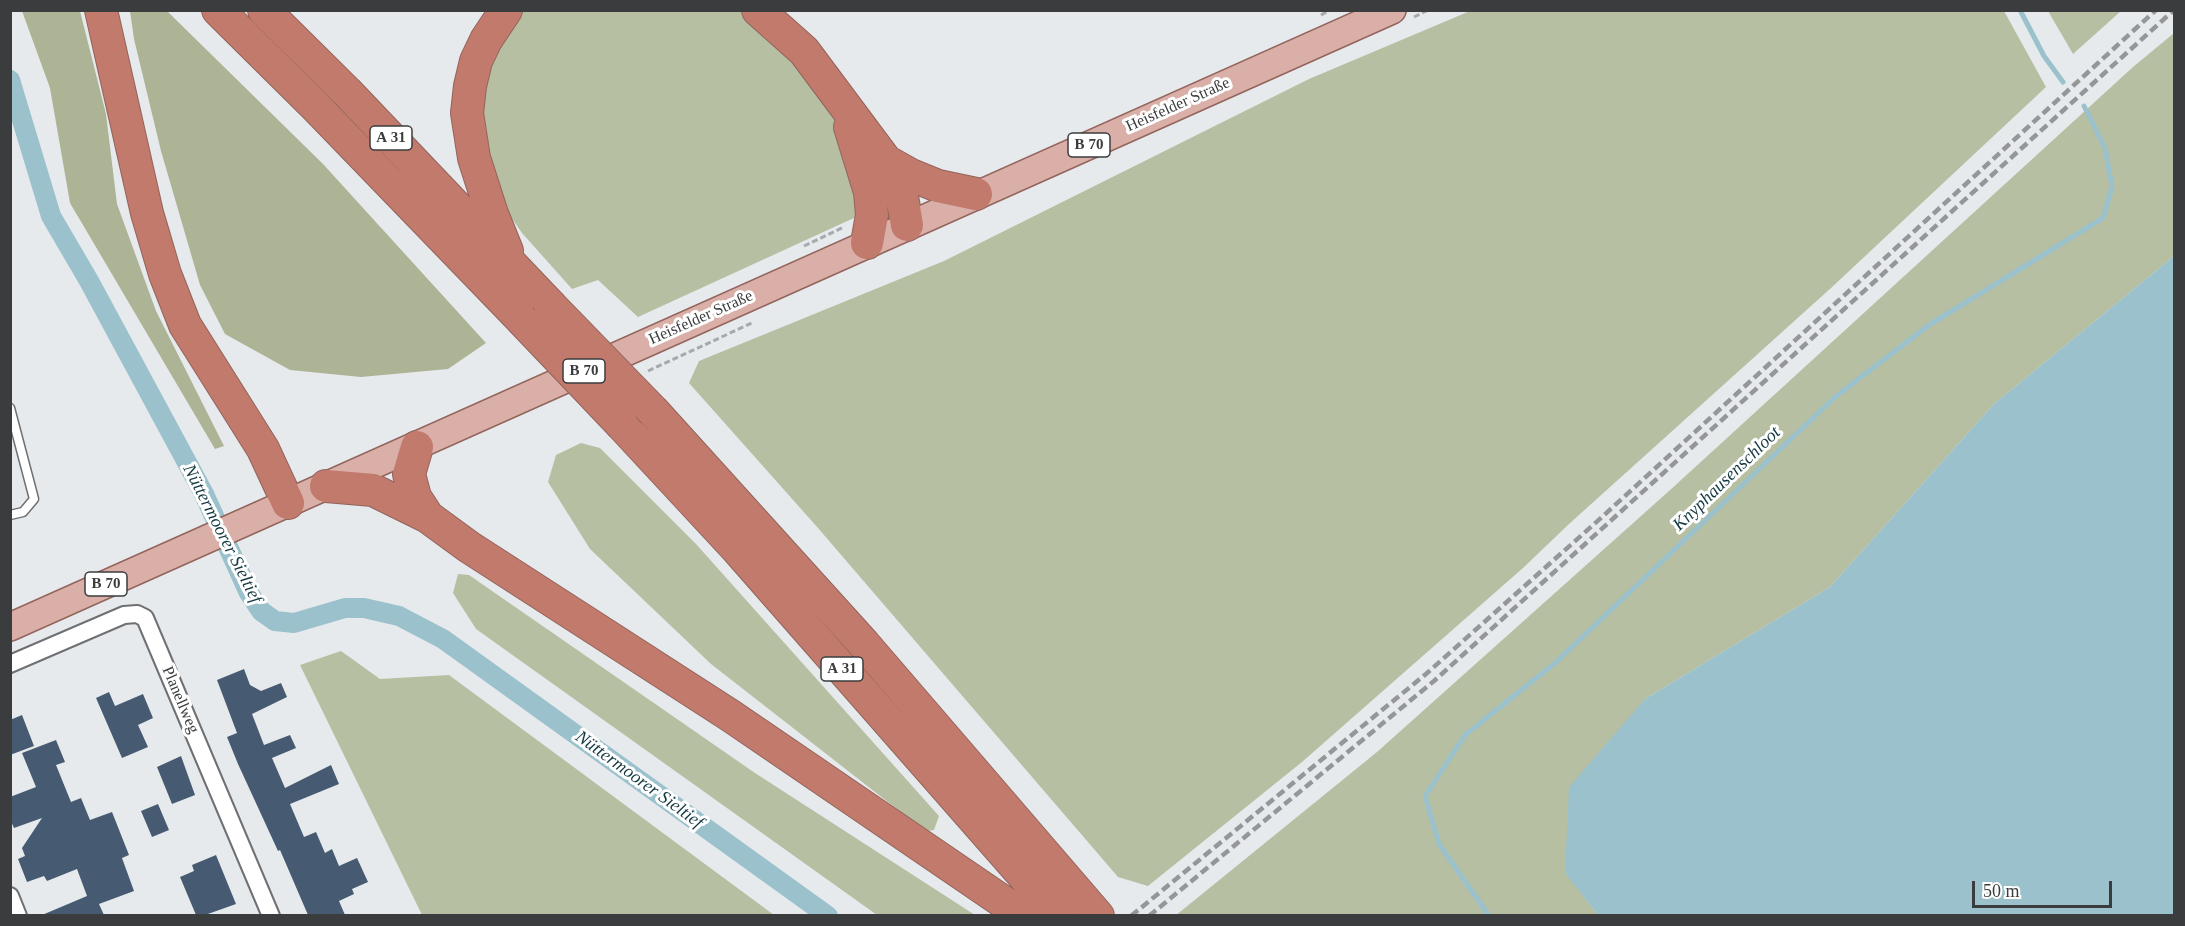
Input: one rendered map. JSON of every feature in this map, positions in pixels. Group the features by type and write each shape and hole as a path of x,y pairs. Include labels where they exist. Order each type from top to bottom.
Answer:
{"highway":[{"path":"101,10 147,213 165,274 185,325 263,449 288,503"},
{"name":"A 31","path":"218,10 316,107 622,425 737,549 1059,915"},
{"name":"A 31","path":"264,10 347,92 654,412 864,644 1097,914"},
{"path":"506,10 486,40 476,61 468,93 467,113 471,143 485,194 515,268"},
{"path":"758,10 804,51 885,161 900,193 907,225"},
{"path":"839,98 860,153 870,192 872,214 867,243"},
{"path":"885,161 938,186 976,194"},
{"path":"417,447 409,474 415,497 428,517"},
{"path":"326,486 373,490 428,517 469,547 731,716 1023,915"}],"main road":[{"name":"Heisfelder Straße","path":"10,627 1392,10"}],"street":[{"name":"Planellweg","path":"10,664 124,615 137,614 144,618 271,915"},
{"path":"10,896 18,915"}],"lane":[{"path":"10,408 34,499 23,512 10,515"}],"green space":[{"path":"22,11 80,11 106,114 117,204 156,311 224,446 215,449 70,203 50,88"},
{"path":"130,11 167,11 323,164 486,343 448,369 361,377 290,370 225,334 200,285 161,151 134,39"},
{"path":"521,11 744,11 770,29 841,123 860,207 854,218 638,317 598,280 572,289 522,233 497,197 484,166 478,80"},
{"path":"1470,11 2004,11 2046,87 1831,288 1523,568 1302,762 1148,886 1118,877 818,528 689,383 699,361 944,261 1309,79"},
{"path":"2048,11 2121,11 2073,54"},
{"path":"2174,33 2174,256 1994,404 1830,587 1645,699 1566,873 1598,915 1175,916 1377,752 1669,491 2133,67"},
{"path":"581,443 600,448 696,544 939,816 934,830 925,831 711,664 590,549 548,482 556,455"},
{"path":"458,574 469,575 755,773 975,915 877,915 476,629 453,593"},
{"path":"341,651 380,679 449,675 774,915 422,915 300,665"}],"water":[{"path":"2174,256 2174,915 1598,915 1565,873 1569,787 1645,699 1830,587 1994,404"}],"building":[{"path":"244,669 250,685 261,691 281,683 287,697 252,714 264,745 290,735 296,748 272,758 285,788 331,765 339,784 290,804 304,837 316,832 325,853 332,849 339,866 357,858 368,882 352,889 354,894 339,901 345,915 308,915 280,850 278,851 238,764 227,737 237,733 217,680"},
{"path":"109,692 115,706 143,694 153,718 138,725 148,747 122,758 96,698"},
{"path":"22,715 34,746 10,755 10,720"},
{"path":"56,740 65,762 56,765 71,802 81,798 90,820 112,812 129,855 122,858 134,891 99,904 104,915 42,915 87,896 77,869 47,881 44,876 27,882 18,859 25,856 22,848 42,818 14,828 10,819 10,797 36,787 22,753"},
{"path":"181,756 195,795 172,804 157,767"},
{"path":"158,804 169,830 152,837 141,811"},
{"path":"216,855 236,904 205,915 196,915 180,877 194,871 192,865"}],"waterway":[{"name":"Knyphausenschloot","path":"2020,10 2044,56 2063,82"},
{"name":"Nüttermoorer Sieltief","path":"10,80 51,216 89,281 204,494 249,593 261,611 275,621 294,623 345,608 364,608 399,616 443,639 828,916"},
{"name":"Knyphausenschloot","path":"1489,916 1439,844 1425,796 1465,735 1555,663 1835,397 1929,325 2103,218 2112,187 2105,148 2084,106"}],"railway":[{"path":"1131,916 1426,674 1602,517 2156,10"},
{"path":"1149,916 1434,681 2174,10"}]}
